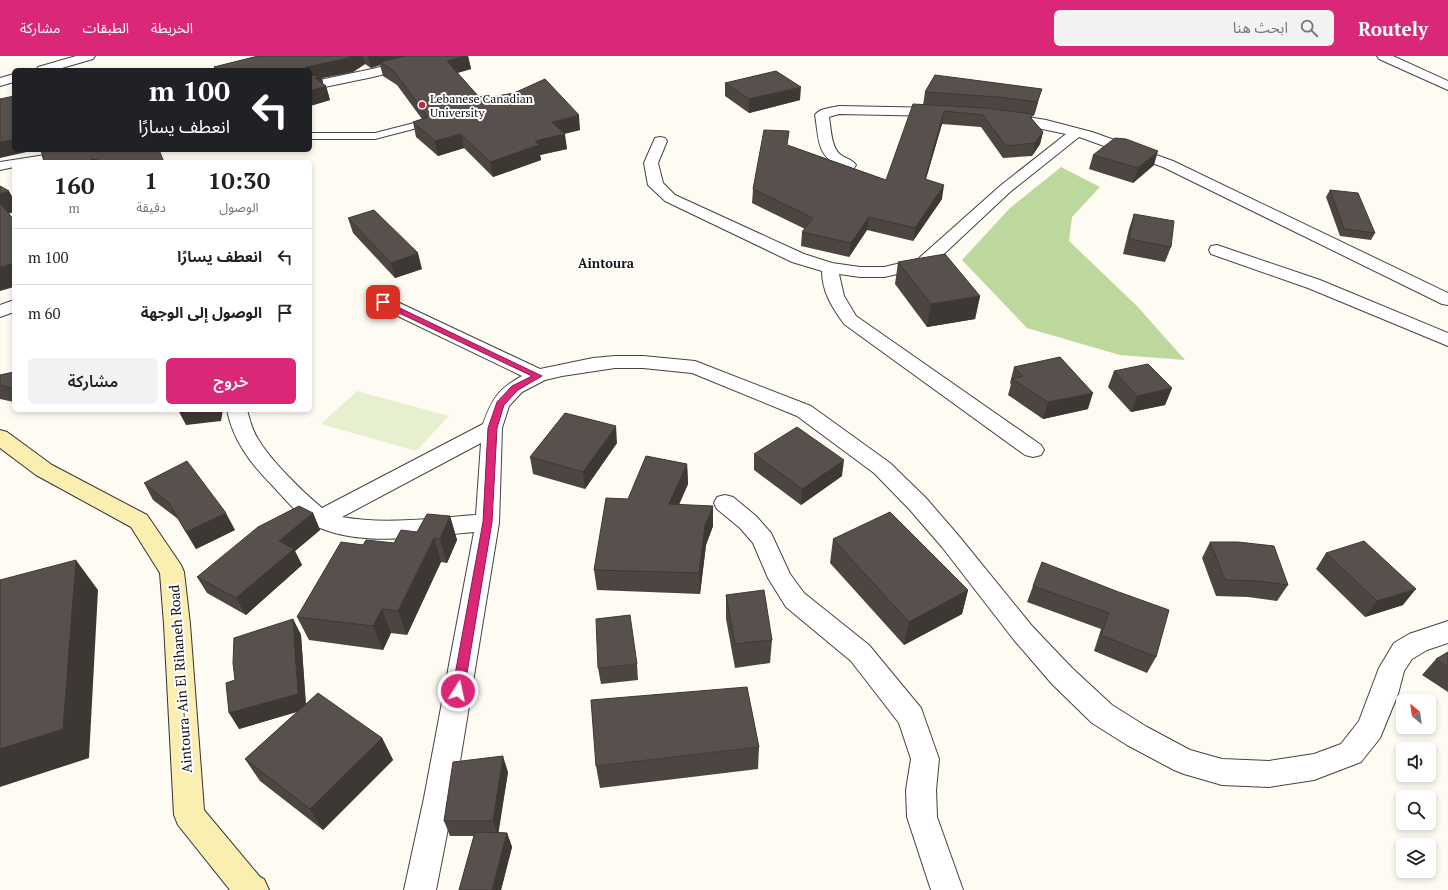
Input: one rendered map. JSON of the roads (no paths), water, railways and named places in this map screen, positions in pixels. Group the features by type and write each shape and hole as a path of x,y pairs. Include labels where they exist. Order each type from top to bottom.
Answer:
{"main road":[{"name":"Aintoura-Ain El Rihaneh Road","path":"0,437 44,470 139,520 172,572 177,624 189,815 249,888 253,890"}],"street":[{"path":"49,68 89,56"},
{"path":"312,86 373,73 438,56"},
{"path":"1383,56 1448,86"},
{"path":"0,82 12,79"},
{"path":"849,165 836,159 829,152 822,115 839,110 930,111 957,113"},
{"path":"987,115 1033,121 1122,146 1168,164 1448,300"},
{"path":"660,141 651,163 656,185 670,198 798,258 830,268 860,272 884,272 924,263 1005,189 1076,133"},
{"path":"36,160 94,152"},
{"path":"0,166 12,163"},
{"path":"1217,250 1321,287 1448,340"},
{"path":"830,268 830,284 835,298 850,320 1033,450"},
{"path":"383,302 538,376"},
{"path":"0,312 12,306"},
{"path":"420,890 440,798 488,522 492,428 500,404 515,388 538,376 560,370 615,362 643,362 695,367 804,411 882,468 918,504 950,541 1023,634 1062,676 1102,714 1137,736 1184,761 1222,772 1269,774 1314,767 1351,753 1370,729 1384,694 1392,668 1403,651 1418,642 1448,632"},
{"path":"237,412 239,422 246,440 291,492 320,519 340,527 385,530 488,522"},
{"path":"320,519 492,428"},
{"path":"725,503 748,522 763,539 780,578 795,600 860,653 911,717 925,759 921,790 922,816 947,890"}],"lane":[{"path":"312,136 375,136 418,125"}],"place":[{"name":"Lebanese Canadian University","path":"422,105"}],"district":[{"name":"Aintoura","path":"606,263"}]}
